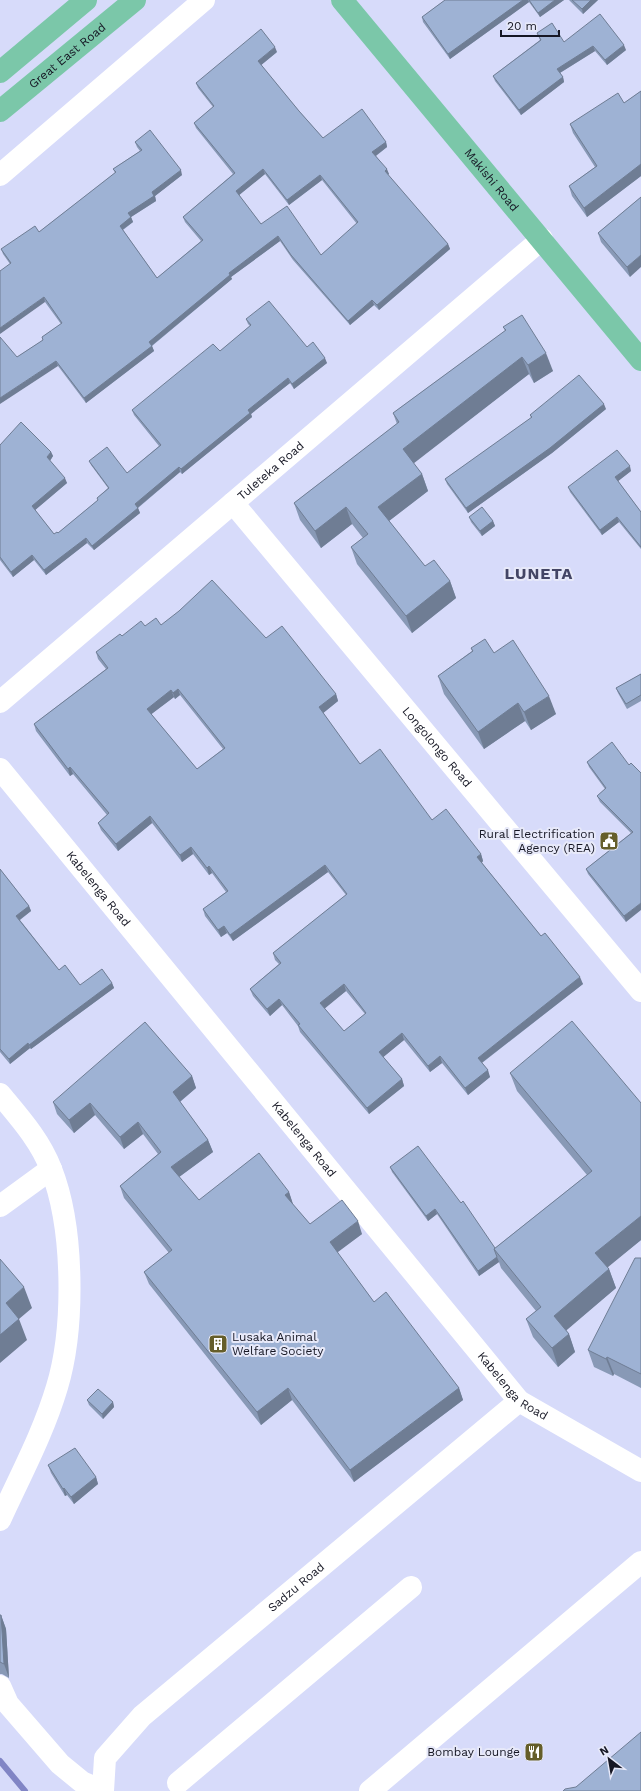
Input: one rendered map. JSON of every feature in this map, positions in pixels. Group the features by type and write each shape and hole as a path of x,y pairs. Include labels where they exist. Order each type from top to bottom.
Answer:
{"main road":[{"path":"0,72 86,0"},
{"name":"Great East Road","path":"0,111 135,0"},
{"name":"Makishi Road","path":"342,0 641,360"}],"street":[{"path":"0,174 204,0"},
{"name":"Tuleteka Road","path":"0,702 542,239"},
{"name":"Longolongo Road","path":"233,503 641,991"},
{"name":"Kabelenga Road","path":"0,769 519,1401 641,1471"},
{"path":"0,1094 30,1131 51,1169 65,1224 69,1265 68,1338 57,1387 35,1450 0,1520"},
{"path":"0,1206 51,1169"},
{"name":"Sadzu Road","path":"105,1758 142,1716 519,1401"},
{"path":"370,1791 641,1562"},
{"path":"178,1783 411,1587"},
{"path":"0,1686 8,1704 70,1774 103,1791 105,1758 70,1774"}],"building":[{"path":"445,0 523,0 448,54 422,17"},
{"path":"529,0 555,0 538,13"},
{"path":"572,0 591,0 582,9"},
{"path":"600,14 624,45 605,60 593,46 557,69 563,77 519,110 493,76 541,40 537,33 552,23 564,42"},
{"path":"261,29 275,47 258,61 299,111 323,138 362,109 386,142 372,152 387,169 385,171 448,244 377,305 372,300 348,321 291,255 278,236 229,273 230,275 149,342 152,346 84,398 56,361 0,398 0,337 17,357 43,340 42,337 62,323 44,297 0,328 0,271 11,263 1,249 35,226 39,232 116,172 113,169 142,150 135,142 150,130 181,170 152,192 154,196 128,213 131,217 120,226 157,278 203,240 183,217 235,173 194,123 214,106 196,83","holes":["263,169 287,200 320,175 358,222 321,255 287,206 261,224 236,191"]},
{"path":"641,91 641,164 584,208 569,186 597,166 570,124 618,93 624,103"},
{"path":"641,197 641,255 627,267 598,233"},
{"path":"269,301 307,347 313,342 325,358 292,384 288,378 248,410 250,413 181,469 179,467 135,504 138,508 92,546 86,538 44,570 32,555 11,572 0,557 0,445 21,422 51,452 47,457 65,478 32,506 54,534 57,532 58,533 98,500 97,498 109,488 89,461 107,447 127,473 161,445 132,410 213,344 220,351 251,325 246,319"},
{"path":"522,315 546,353 528,365 522,357 403,449 422,474 378,507 425,566 434,560 450,581 406,616 351,547 368,534 346,507 315,531 294,503 399,422 393,413 506,330 503,327"},
{"path":"579,375 604,404 550,448 466,508 445,479 532,417 530,415"},
{"path":"617,450 630,466 615,477 641,512 641,547 617,517 600,530 568,487"},
{"path":"482,507 493,521 480,531 469,517"},
{"path":"212,580 266,638 282,626 336,694 319,707 360,764 380,749 432,820 446,809 481,854 477,857 541,936 545,933 580,977 478,1058 488,1070 465,1088 440,1056 428,1066 402,1033 379,1052 402,1079 367,1108 298,1025 300,1024 279,999 267,1009 250,989 281,963 273,953 347,894 325,865 230,935 224,926 218,930 203,909 228,891 209,866 207,868 191,847 180,855 150,816 116,844 98,823 109,813 70,767 68,769 34,724 108,668 96,652 120,634 122,636 141,621 145,626 156,618 161,625 179,611","holes":["178,689 225,748 197,769 147,709 171,690 173,693","344,984 366,1013 344,1031 320,1003"]},
{"path":"485,639 494,653 513,640 549,696 524,712 518,703 478,732 438,676 473,651 471,648"},
{"path":"641,674 641,695 626,704 616,688"},
{"path":"612,742 629,765 631,763 641,773 641,903 624,916 586,869 633,832 597,796 606,788 587,762"},
{"path":"0,869 29,906 16,916 59,970 65,965 80,985 102,969 112,983 29,1045 28,1043 9,1059 0,1049"},
{"path":"572,1021 641,1103 641,1216 595,1253 609,1269 554,1316 569,1334 552,1348 526,1319 541,1307 494,1249 592,1171 510,1073"},
{"path":"145,1022 192,1076 173,1092 208,1140 171,1167 199,1200 259,1153 289,1192 285,1195 310,1224 342,1200 358,1221 330,1242 374,1302 386,1292 459,1388 350,1470 288,1388 257,1412 144,1272 172,1250 120,1186 161,1152 138,1122 120,1137 90,1103 69,1120 53,1102"},
{"path":"418,1146 461,1203 463,1201 495,1248 497,1257 478,1271 435,1209 426,1216 390,1167"},
{"path":"635,1258 641,1258 641,1374 607,1357 606,1359 588,1350"},
{"path":"0,1259 24,1287 6,1303 19,1319 0,1335"},
{"path":"98,1389 113,1402 102,1414 87,1400"},
{"path":"75,1448 96,1477 71,1497 64,1488 63,1489 48,1465"},
{"path":"1,1615 4,1664 0,1662"},
{"path":"641,1732 641,1791 563,1791 565,1789 576,1787"}],"waterway":[{"path":"0,1761 25,1791"}],"place":[{"name":"Rural Electrification Agency (REA)","path":"609,841"},
{"name":"Lusaka Animal Welfare Society","path":"218,1344"},
{"name":"Bombay Lounge","path":"534,1752"}],"district":[{"name":"LUNETA","path":"539,573"}]}
